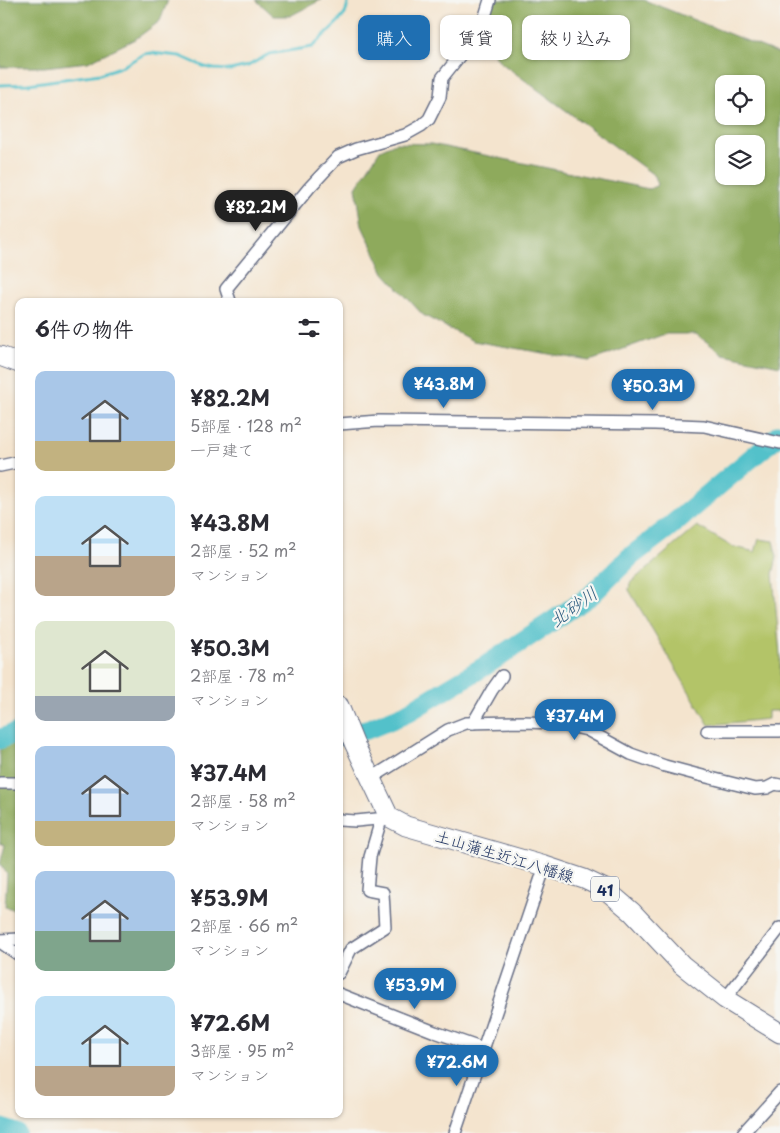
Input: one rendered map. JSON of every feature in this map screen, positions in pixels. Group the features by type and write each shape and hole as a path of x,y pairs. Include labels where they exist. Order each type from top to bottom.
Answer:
{"main road":[{"path":"0,356 15,362"},
{"path":"343,718 385,818"},
{"name":"土山蒲生近江八幡線","path":"385,818 406,826 545,866 584,879 605,889 632,912 682,965 725,999 780,1033"}],"street":[{"path":"229,298 226,289 309,188 338,157 356,149 404,135 421,126 428,119 440,97 442,78 481,29 490,0"},
{"path":"343,424 379,422 704,426 780,443"},
{"path":"0,466 15,463"},
{"path":"473,723 502,676"},
{"path":"370,779 448,730 466,723 556,723 587,730 631,754 665,766 755,789 768,788 775,784 780,785"},
{"path":"707,731 780,731"},
{"path":"0,783 15,783"},
{"path":"343,820 385,818 370,858 367,890 383,894 385,927 351,949 343,965"},
{"path":"455,1133 545,866"},
{"path":"725,999 780,928"},
{"path":"0,941 15,939"},
{"path":"0,941 15,952"},
{"path":"343,996 435,1032 484,1048"},
{"path":"743,1133 780,1092"}],"green space":[{"path":"0,0 168,0 160,21 137,38 88,62 44,67 0,67"},
{"path":"256,0 321,0 290,16 274,16"},
{"path":"490,0 644,0 780,54 780,366 723,354 696,334 665,334 590,361 473,341 423,315 384,273 362,226 356,187 380,150 395,143 431,144 649,189 658,185 655,176 499,60 512,60 512,15 474,15"},
{"path":"697,526 731,546 755,552 759,539 773,541 777,557 773,574 780,656 780,711 768,711 768,719 709,725 629,590 630,583"},
{"path":"15,741 15,909 5,907 7,874 0,864 5,845 0,843 0,747"}],"waterway":[{"path":"0,85 28,84 100,74 123,66 144,54 151,53 180,56 214,69 230,70 248,66 269,54 312,47 345,14 349,0"},
{"name":"北砂川","path":"343,735 368,729 405,714 485,666 590,596 630,557 668,528 780,434"},
{"name":"北砂川","path":"0,739 15,733"},
{"path":"0,1128 16,1133"}]}
